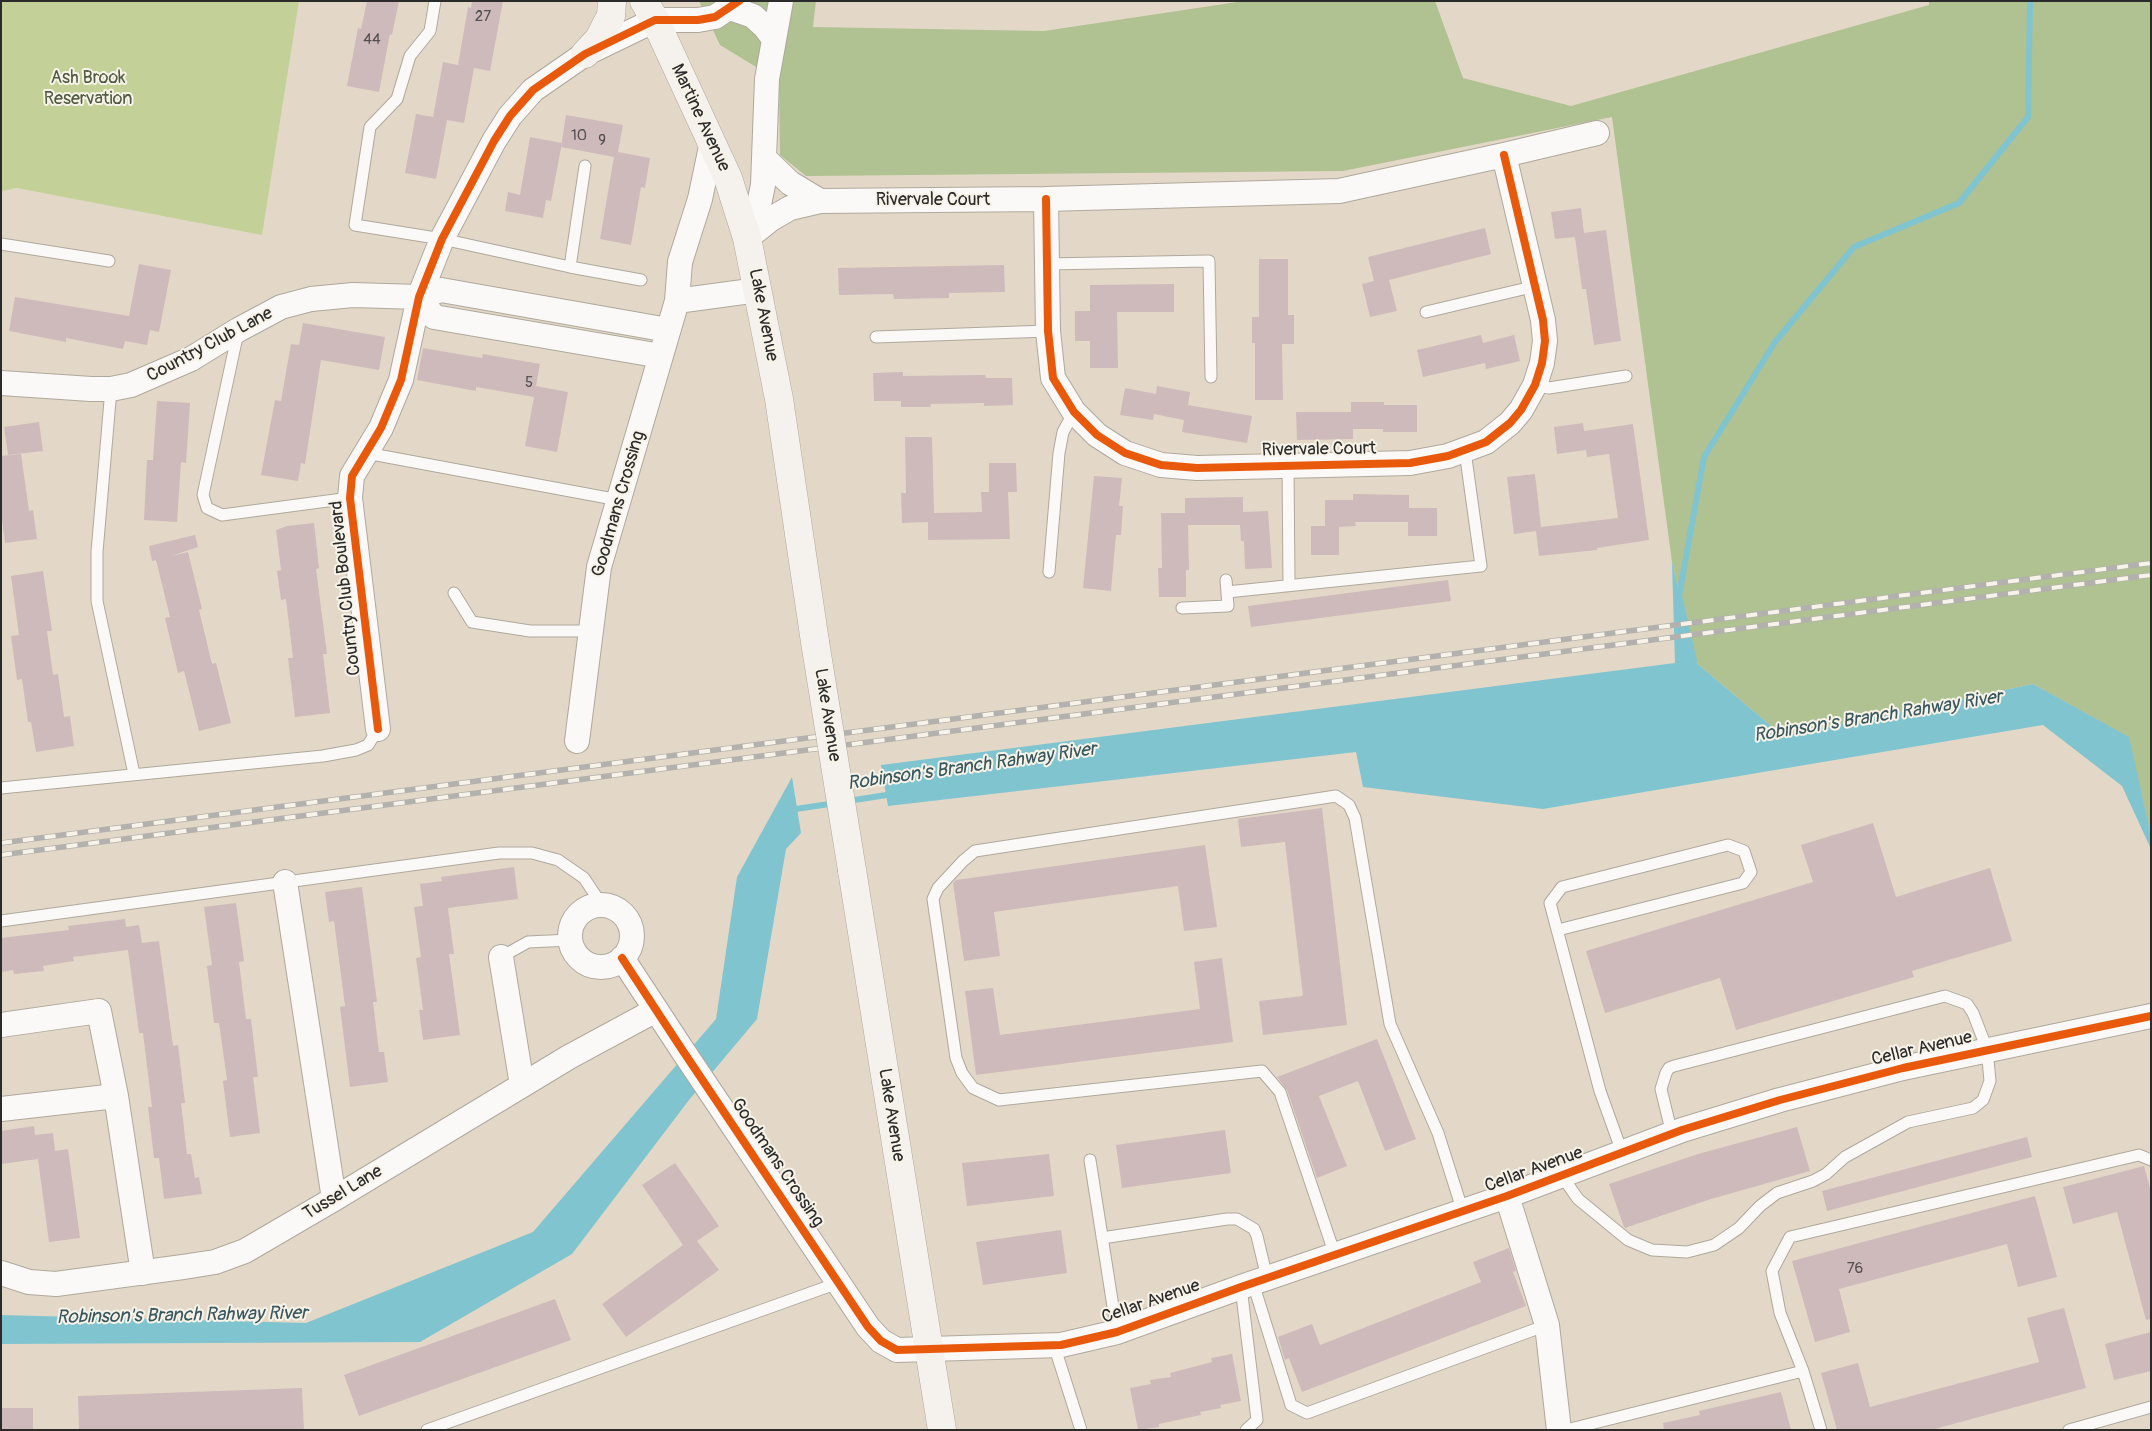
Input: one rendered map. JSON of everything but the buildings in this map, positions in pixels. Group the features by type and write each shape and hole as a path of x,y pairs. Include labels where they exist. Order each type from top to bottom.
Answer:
{"main road":[{"path":"585,54 599,39 611,16 612,1"},
{"name":"Martine Avenue","path":"650,11 728,178 747,238"},
{"name":"Lake Avenue","path":"747,238 779,400 815,642 942,1430"}],"street":[{"path":"747,238 758,209 763,184 767,79 780,1"},
{"path":"650,11 698,20 714,17 734,5 753,16 774,39"},
{"name":"Country Club Boulevard","path":"378,728 350,498 352,476 381,428 401,380 419,297 442,239 494,141 510,116 533,90 650,11"},
{"name":"Rivervale Court","path":"747,238 771,219 790,208 820,201 1046,199 1339,190 1597,133"},
{"name":"Goodmans Crossing","path":"578,741 598,567 677,301 680,262 700,199 712,142"},
{"name":"Rivervale Court","path":"1046,199 1048,331 1053,378 1074,412 1097,435 1125,453 1160,465 1197,468 1410,462 1448,456 1486,442 1510,423 1526,403 1535,385 1542,363 1545,341 1543,320 1504,155"},
{"path":"764,158 790,182 820,201"},
{"name":"Country Club Lane","path":"1,383 111,389 131,385 160,374 192,358 281,307 311,299 353,295 419,297 441,290 668,330"},
{"path":"677,301 758,290"},
{"path":"419,297 434,317 661,356"},
{"path":"285,882 334,1199"},
{"path":"602,905 617,910 628,921 632,931 631,942 622,958 606,966 588,964 574,950 570,940 571,929 575,919 582,911 592,906 602,905"},
{"path":"500,957 522,1085"},
{"name":"Goodmans Crossing","path":"622,958 868,1327 881,1341 897,1350 930,1349"},
{"name":"Tussel Lane","path":"1,1272 28,1282 56,1284 215,1262 244,1251 522,1085 656,1010"},
{"path":"1,1025 100,1012 116,1096 143,1273"},
{"name":"Cellar Avenue","path":"930,1349 1054,1345 1117,1332 1507,1196 1672,1134 1780,1100 1903,1068 2151,1016"},
{"path":"1,1109 116,1096"},
{"path":"1507,1196 1547,1325 1559,1430"}],"lane":[{"path":"435,1 430,31 410,56 397,99 370,127 356,225 442,239 570,267 641,280"},
{"path":"570,267 585,166"},
{"path":"1,244 109,261"},
{"path":"1047,264 1208,261 1211,377"},
{"path":"1426,312 1536,286"},
{"path":"238,330 203,495 207,508 222,515 350,498"},
{"path":"876,337 1048,331"},
{"path":"1535,385 1549,388 1626,376"},
{"path":"111,389 97,552 97,601 134,774"},
{"path":"1049,572 1059,453 1063,432 1074,412"},
{"path":"1227,592 1481,566 1465,451"},
{"path":"366,453 619,500"},
{"path":"1288,465 1289,586"},
{"path":"1182,608 1228,606 1226,580"},
{"path":"454,593 472,622 530,631 591,631"},
{"path":"1,788 323,756 356,750 368,745 378,728"},
{"path":"1335,1255 1280,1092 1262,1071 999,1100 974,1088 962,1073 956,1058 933,899 938,888 962,861 975,851 1336,796 1349,805 1355,818 1390,1024 1438,1133 1462,1212"},
{"path":"1558,930 1743,883 1750,872 1744,851 1728,845 1562,887 1550,903 1600,1091 1622,1152"},
{"path":"1,921 499,852 532,853 558,860 584,878 602,905"},
{"path":"500,957 528,942 570,940"},
{"path":"1562,1176 1578,1199 1628,1240 1652,1250 1687,1252 1714,1245 1739,1228 1760,1206 1777,1193 1813,1181 1826,1174 1845,1157 1908,1122 1973,1108 1983,1100 1990,1081 1987,1049 1973,1013 1967,1004 1945,996 1674,1066 1669,1068 1666,1073 1661,1089 1672,1134"},
{"path":"1821,1430 1803,1371 1780,1313 1772,1271 1790,1237 2139,1155 2151,1160"},
{"path":"1090,1160 1117,1332"},
{"path":"1102,1238 1227,1219 1237,1219 1254,1229 1257,1236 1253,1283 1257,1420 1246,1430"},
{"path":"427,1430 838,1282"},
{"path":"1253,1283 1291,1405 1306,1413 1547,1325"},
{"path":"1054,1345 1081,1430"},
{"path":"1566,1430 1803,1371"},
{"path":"2069,1430 2151,1407"}],"green space":[{"name":"Ash Brook Reservation","path":"1,1 299,1 262,235 17,188 1,191"},
{"path":"699,1 816,1 813,27 1044,31 1244,1 1435,1 1463,78 1571,106 1929,5 1929,1 2151,1 2151,836 2128,737 2033,684 1783,736 1694,661 1672,562 1612,117 1343,171 806,176 780,155 779,81 720,45"}],"water":[{"path":"1672,562 1694,661 1783,736 2033,684 2129,737 2151,836 2151,849 2122,786 2043,725 1543,809 1363,787 1356,752 888,806 881,765 1675,663"},
{"path":"792,777 801,833 786,849 757,1019 689,1100 572,1254 420,1342 1,1344 1,1315 306,1323 533,1232 716,1019 737,877"}],"waterway":[{"path":"1694,661 1679,596 1704,457 1775,342 1854,247 1959,203 2028,117 2030,1"},
{"name":"Robinson's Branch Rahway River","path":"848,801 893,794"},
{"name":"Robinson's Branch Rahway River","path":"789,810 836,803"}],"railway":[{"path":"1,843 2151,563"},
{"path":"1,855 2151,575"}],"cycle path":[{"path":"378,729 350,498 352,476 381,428 401,380 419,297 442,239 494,141 510,116 533,90 585,54 655,20 698,20 715,17 739,1"},
{"path":"1046,199 1048,331 1053,378 1074,412 1097,435 1125,453 1161,465 1197,468 1410,463 1448,456 1486,442 1510,423 1521,410 1535,385 1542,363 1545,341 1543,320 1504,155"},
{"path":"622,958 868,1327 881,1341 897,1350 1061,1345 1117,1332 1241,1287 1507,1196 1682,1130 1780,1100 1903,1068 2151,1016"}]}
